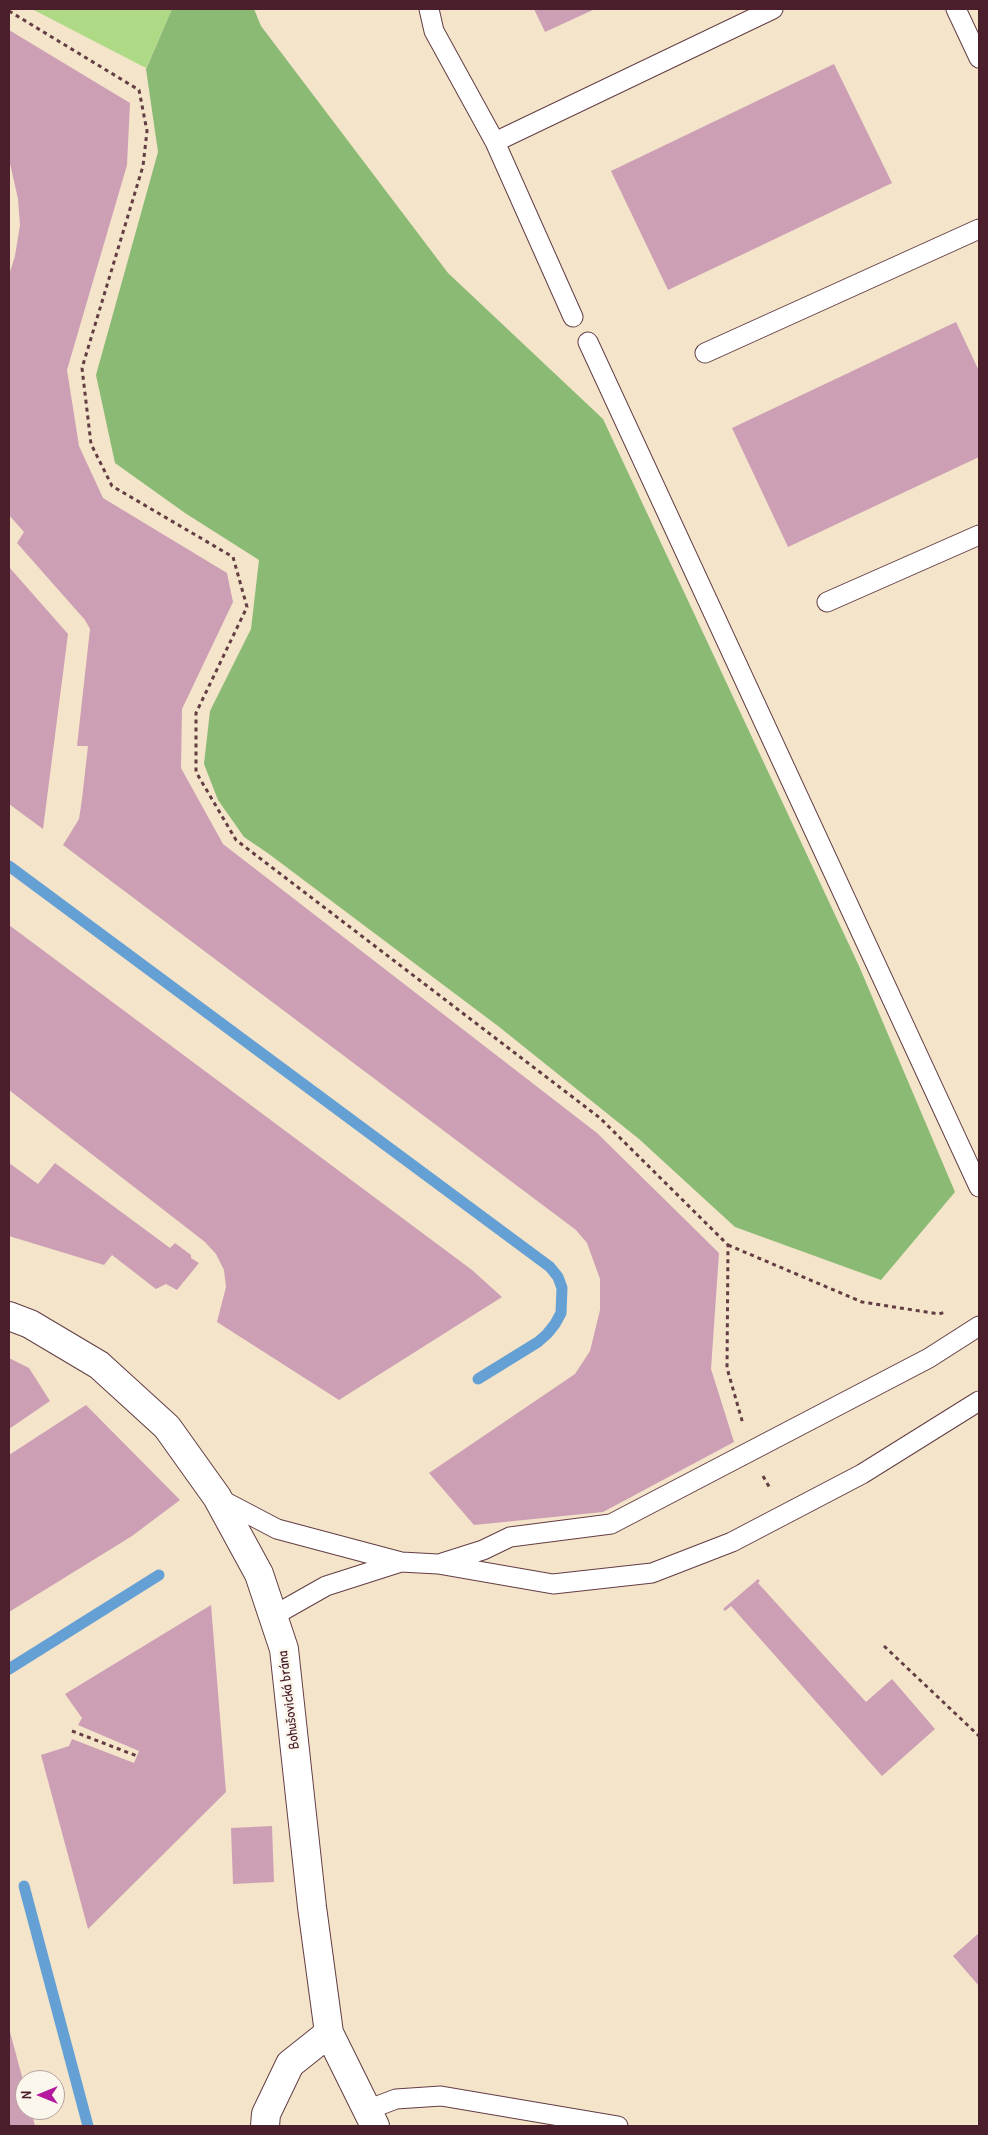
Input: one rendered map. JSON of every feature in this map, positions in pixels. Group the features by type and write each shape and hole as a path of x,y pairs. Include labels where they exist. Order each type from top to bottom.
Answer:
{"street":[{"name":"Bohušovická brána","path":"9,1316 30,1324 99,1365 167,1428 217,1497 259,1574 284,1649 311,1898 329,2033 371,2118"},
{"path":"264,2126 266,2114 290,2064 329,2033"}],"lane":[{"path":"429,9 434,31 495,142 573,317"},
{"path":"495,142 772,9"},
{"path":"956,9 979,58"},
{"path":"705,353 979,229"},
{"path":"588,342 979,1188"},
{"path":"827,602 979,535"},
{"path":"438,1564 483,1550 510,1537 610,1524 929,1358 979,1326"},
{"path":"217,1497 277,1529 401,1562 438,1564 554,1584 652,1573 732,1542 862,1474 979,1401"},
{"path":"273,1616 326,1586 401,1562"},
{"path":"371,2118 396,2099 441,2096 618,2126"}],"path":[{"path":"9,11 139,90 147,131 143,166 82,368 91,444 112,486 234,557 247,607 196,713 196,772 236,840 600,1118 728,1245 862,1302 939,1314 947,1312"},
{"path":"728,1245 727,1368 750,1451 784,1514"},
{"path":"884,1646 979,1736"},
{"path":"72,1731 137,1756"}],"green space":[{"path":"32,9 172,9 146,68"},
{"path":"172,9 254,9 261,26 448,273 603,419 859,966 955,1192 881,1280 735,1227 639,1139 498,1026 244,837 218,800 204,764 210,711 251,629 259,560 185,513 115,463 96,375 158,152 146,69"}],"building":[{"path":"534,9 595,9 545,32"},
{"path":"9,30 130,103 127,165 67,370 79,446 103,498 227,573 233,602 182,709 181,768 223,844 597,1133 719,1253 711,1369 734,1442 603,1512 474,1525 429,1473 575,1374 590,1351 600,1310 600,1279 587,1243 576,1230 63,845 79,819 82,799 88,746 77,746 90,629 85,620 17,543 24,532 9,515 9,275 15,256 20,225 18,199 9,159"},
{"path":"834,64 892,183 668,290 611,171"},
{"path":"956,322 979,371 979,457 788,547 732,428"},
{"path":"9,567 68,634 43,829 9,804"},
{"path":"9,925 472,1270 502,1297 339,1400 217,1322 226,1287 224,1270 216,1254 205,1242 9,1090"},
{"path":"9,1163 38,1184 55,1163 170,1248 175,1243 199,1263 177,1290 166,1284 156,1289 112,1255 104,1265 9,1236"},
{"path":"9,1358 29,1368 50,1401 9,1429"},
{"path":"86,1405 180,1500 132,1536 9,1612 9,1455"},
{"path":"758,1579 760,1581 758,1583 866,1702 892,1679 935,1729 882,1776 731,1606 725,1611 723,1609"},
{"path":"211,1605 226,1792 88,1929 41,1755 69,1746 72,1739 134,1763 139,1751 78,1725 82,1718 65,1694"},
{"path":"272,1826 274,1882 233,1884 231,1828"},
{"path":"979,1933 979,1986 953,1956"},
{"path":"9,2028 20,2070 15,2070 15,2120 34,2120 35,2126 9,2126"}],"waterway":[{"path":"9,866 550,1267 558,1277 562,1288 561,1313 555,1324 538,1342 478,1379"},
{"path":"9,1669 159,1575"},
{"path":"24,1886 88,2126"}]}
